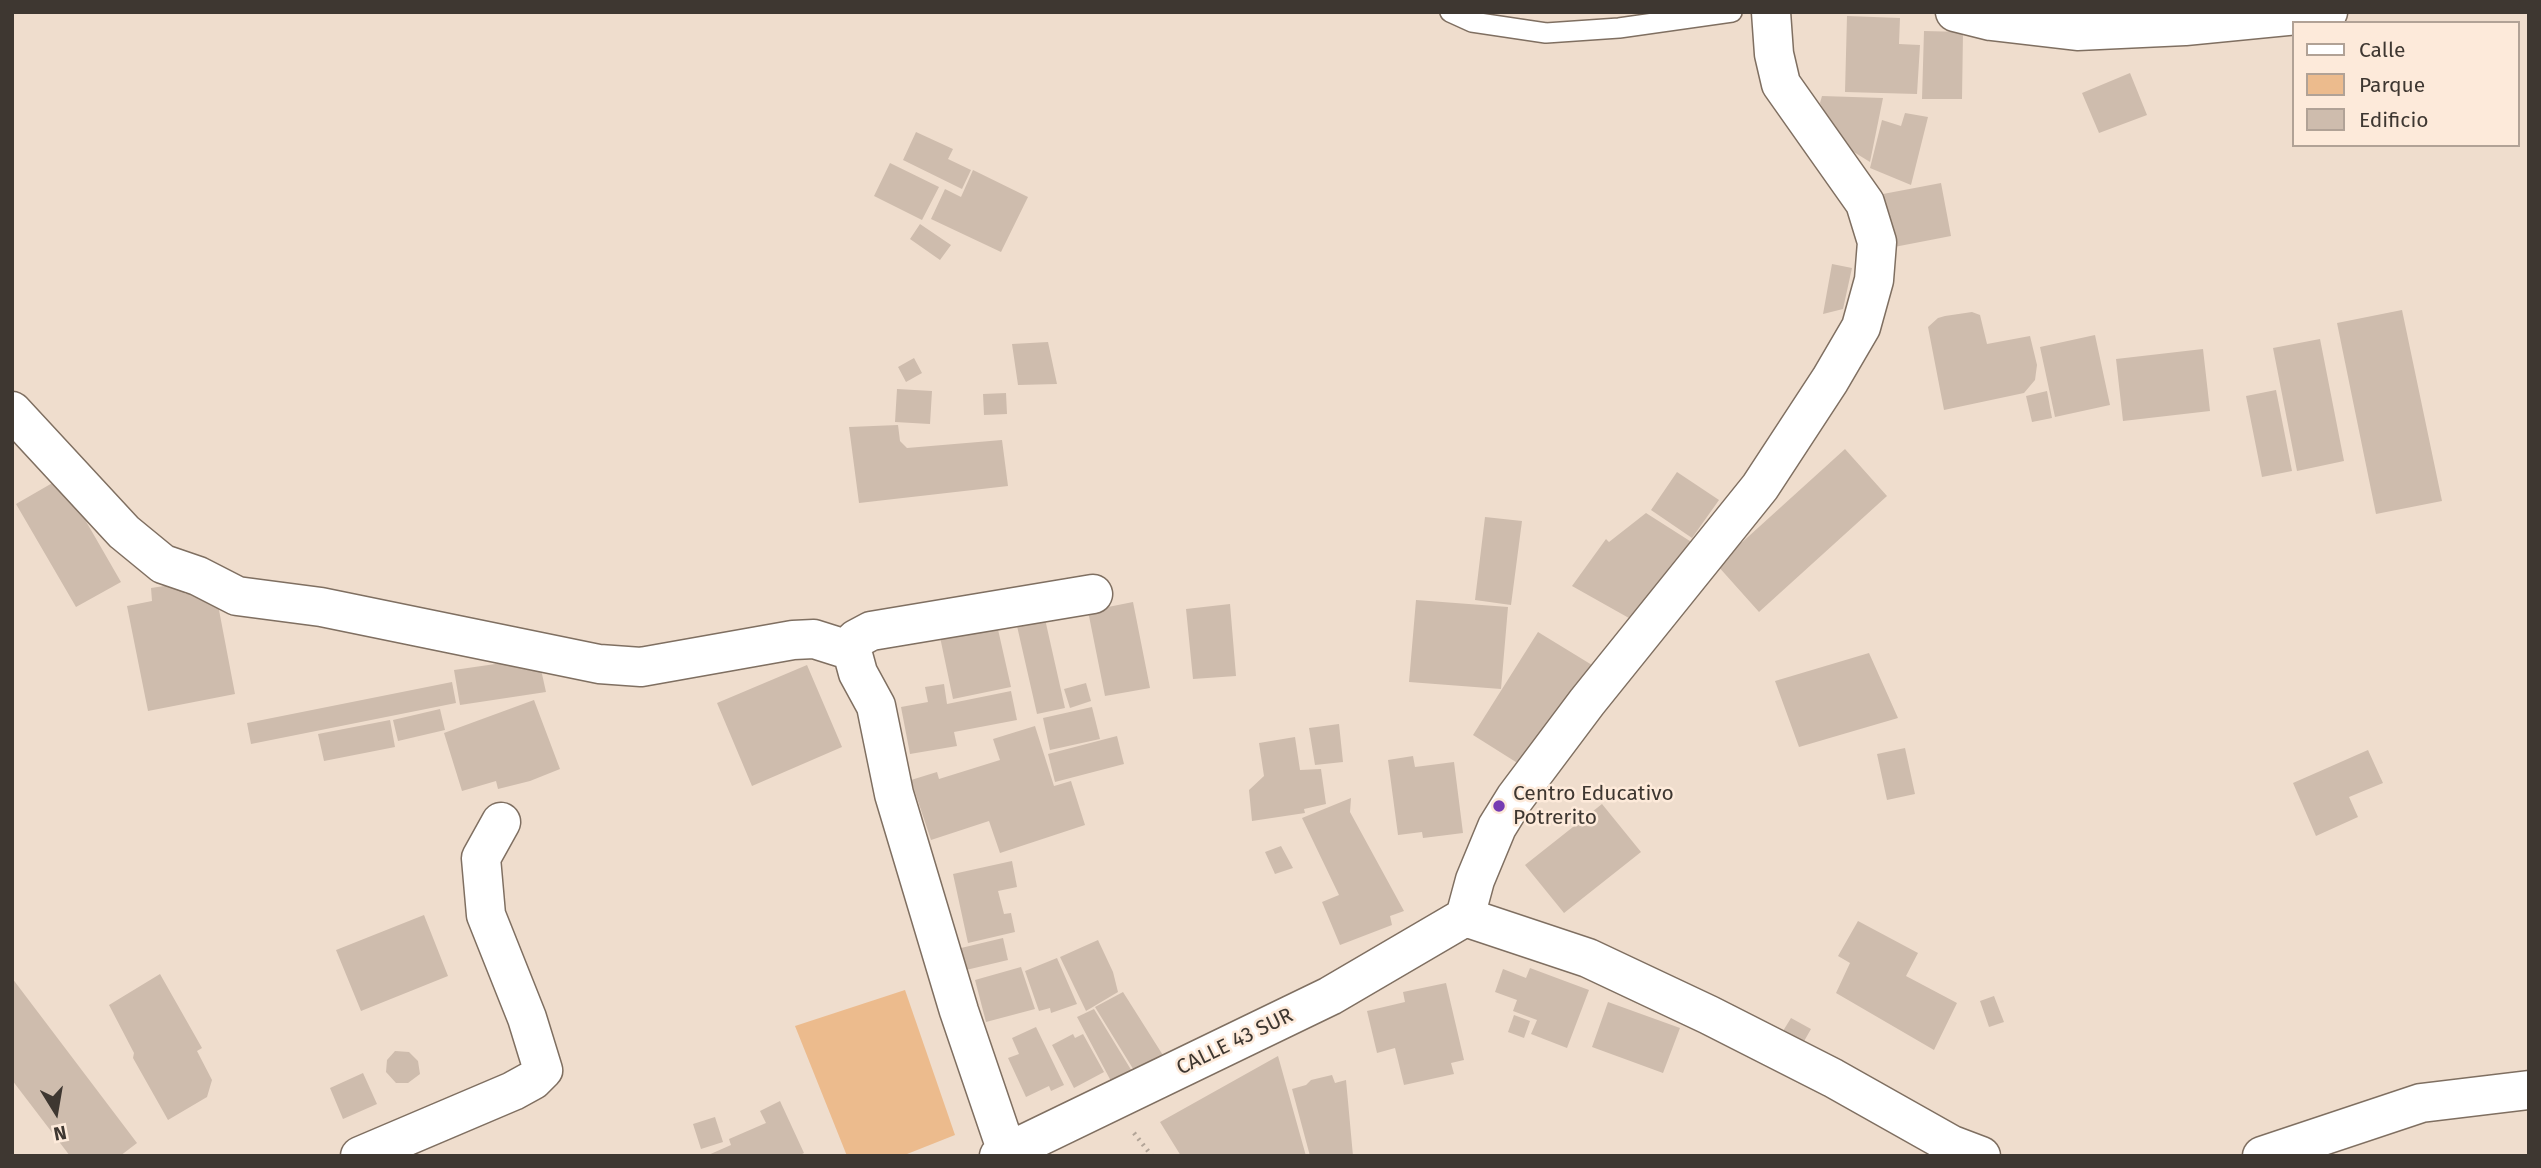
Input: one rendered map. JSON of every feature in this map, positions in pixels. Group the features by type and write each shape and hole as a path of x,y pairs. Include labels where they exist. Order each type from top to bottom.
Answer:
{"street":[{"path":"1771,12 1774,54 1781,84 1865,203 1877,242 1874,280 1861,327 1830,380 1760,486 1587,702 1515,798 1497,827 1475,880 1465,917 1600,963 1833,1078 1952,1145 1981,1156"},
{"path":"1955,12 1991,21 2077,31 2185,26 2328,12"},
{"path":"12,411 124,532 163,564 198,576 237,596 321,607 599,664 641,667 793,640 814,639 852,651"},
{"path":"1003,1154 894,794 876,706 858,673 852,651 856,639 871,631 1093,594"},
{"path":"360,1156 513,1091 533,1080 542,1070 527,1018 486,915 481,858 501,822"},
{"name":"CALLE 43 SUR","path":"1003,1154 1330,996 1465,917"},
{"path":"2262,1156 2421,1103 2529,1090"}],"lane":[{"path":"1450,12 1472,22 1546,33 1619,28 1732,12"}],"green space":[{"path":"905,990 955,1135 902,1156 847,1156 795,1026"}],"building":[{"path":"1847,16 1900,18 1899,44 1920,45 1917,94 1845,92"},
{"path":"1924,31 1963,32 1962,99 1922,99"},
{"path":"2130,73 2147,115 2099,133 2082,93"},
{"path":"1822,96 1883,98 1870,162 1844,146 1820,103"},
{"path":"1905,113 1928,117 1911,185 1870,168 1882,120 1901,126"},
{"path":"916,132 953,149 948,159 971,170 962,189 903,160"},
{"path":"890,163 939,187 922,220 874,196"},
{"path":"973,170 1028,197 1001,252 931,219 945,189 961,197"},
{"path":"1941,183 1951,236 1889,248 1879,199 1884,198 1883,194"},
{"path":"920,224 951,245 940,260 910,239"},
{"path":"1832,264 1852,268 1843,309 1823,314"},
{"path":"2402,310 2442,501 2376,514 2337,323"},
{"path":"1972,312 1980,315 1987,344 2030,336 2037,365 2035,380 2024,393 1944,410 1928,327 1938,318"},
{"path":"2095,335 2110,405 2055,417 2040,347"},
{"path":"2320,339 2344,461 2297,471 2273,348"},
{"path":"1048,342 1057,384 1018,385 1012,344"},
{"path":"2203,349 2210,411 2123,421 2116,359"},
{"path":"914,358 922,373 906,382 898,367"},
{"path":"897,389 932,391 930,424 895,422"},
{"path":"2276,390 2292,471 2262,477 2246,396"},
{"path":"2047,391 2052,418 2032,422 2026,396"},
{"path":"1006,393 1007,414 984,415 983,394"},
{"path":"898,425 900,441 907,448 1002,440 1008,486 859,503 849,427"},
{"path":"1845,449 1887,496 1759,612 1717,565"},
{"path":"1677,472 1719,500 1692,538 1651,510"},
{"path":"61,478 121,582 76,607 16,504"},
{"path":"1646,513 1693,543 1636,622 1572,586 1606,539 1609,542"},
{"path":"1485,517 1522,521 1511,605 1475,600"},
{"path":"184,583 185,594 215,589 235,694 148,711 127,606 152,601 151,588"},
{"path":"1416,600 1508,607 1501,689 1409,682"},
{"path":"1133,602 1150,688 1105,696 1088,611"},
{"path":"1230,604 1236,676 1193,679 1186,609"},
{"path":"1045,619 1065,708 1037,714 1017,626"},
{"path":"997,625 1011,687 953,699 940,637"},
{"path":"1538,632 1592,665 1527,769 1473,735"},
{"path":"1869,653 1898,718 1799,747 1775,681"},
{"path":"516,661 540,665 546,692 460,705 454,670"},
{"path":"807,665 842,747 752,786 717,703"},
{"path":"452,682 456,703 251,744 247,723"},
{"path":"1086,683 1091,701 1070,708 1064,689"},
{"path":"944,684 947,704 1011,691 1017,720 954,732 957,746 910,754 901,707 928,702 925,687"},
{"path":"534,700 560,769 530,781 498,789 496,781 462,791 444,733"},
{"path":"1092,707 1100,739 1050,750 1043,718"},
{"path":"440,709 445,730 398,741 393,720"},
{"path":"390,720 395,747 324,761 318,734"},
{"path":"1339,724 1343,762 1315,765 1309,728"},
{"path":"1035,726 1054,786 1071,781 1085,825 1000,853 989,821 931,840 911,780 937,772 939,779 1000,760 993,739"},
{"path":"1117,736 1124,764 1055,782 1048,754"},
{"path":"1295,737 1300,770 1321,769 1326,804 1304,809 1305,813 1252,821 1249,790 1264,776 1259,743"},
{"path":"1905,748 1915,794 1887,800 1877,754"},
{"path":"2368,750 2383,783 2349,797 2358,817 2316,836 2293,783"},
{"path":"1413,756 1415,767 1454,762 1463,833 1423,838 1422,832 1398,835 1388,760"},
{"path":"1351,798 1350,812 1404,911 1390,916 1392,925 1340,945 1322,902 1339,895 1302,818"},
{"path":"1602,804 1641,852 1564,913 1525,865"},
{"path":"1281,846 1293,868 1275,874 1265,852"},
{"path":"1012,861 1017,887 998,891 1004,914 1011,913 1015,932 968,943 953,874"},
{"path":"424,915 448,976 361,1011 336,950"},
{"path":"1858,921 1918,953 1906,976 1957,1003 1934,1050 1836,993 1850,963 1838,956"},
{"path":"1003,938 1008,960 966,970 961,948"},
{"path":"1098,940 1113,972 1118,992 1086,1011 1060,957"},
{"path":"1057,958 1077,1004 1051,1013 1050,1008 1039,1011 1025,971"},
{"path":"1021,967 1035,1009 986,1022 975,980"},
{"path":"1530,968 1589,990 1567,1048 1531,1034 1537,1020 1513,1011 1517,1000 1495,992 1503,969 1526,978"},
{"path":"160,974 202,1048 197,1051 212,1080 207,1097 168,1120 133,1058 134,1053 109,1005"},
{"path":"12,978 137,1143 120,1156 70,1156 12,1080"},
{"path":"1446,983 1464,1060 1451,1063 1454,1074 1404,1085 1395,1048 1377,1053 1367,1011 1405,1002 1403,992"},
{"path":"1123,992 1166,1060 1135,1072 1095,1007"},
{"path":"1994,996 2004,1022 1989,1027 1980,1001"},
{"path":"1608,1002 1680,1028 1663,1073 1592,1047"},
{"path":"1094,1009 1133,1073 1112,1083 1077,1017"},
{"path":"1514,1015 1530,1021 1524,1038 1508,1032"},
{"path":"1791,1018 1811,1029 1803,1043 1783,1031"},
{"path":"1036,1027 1064,1085 1051,1091 1049,1086 1026,1097 1008,1058 1019,1054 1012,1038"},
{"path":"1073,1034 1075,1038 1083,1034 1104,1072 1074,1088 1052,1045"},
{"path":"395,1051 409,1052 418,1061 420,1074 408,1083 396,1083 386,1072 387,1060"},
{"path":"1278,1056 1306,1156 1181,1156 1160,1122"},
{"path":"363,1073 377,1104 343,1119 330,1088"},
{"path":"1332,1075 1335,1083 1346,1080 1353,1156 1310,1156 1292,1089 1306,1085 1311,1080"},
{"path":"780,1101 804,1153 798,1156 706,1156 731,1145 729,1139 766,1123 760,1111"},
{"path":"715,1117 723,1142 701,1149 693,1124"}],"place":[{"name":"Centro Educativo Potrerito","path":"1499,806"}]}
